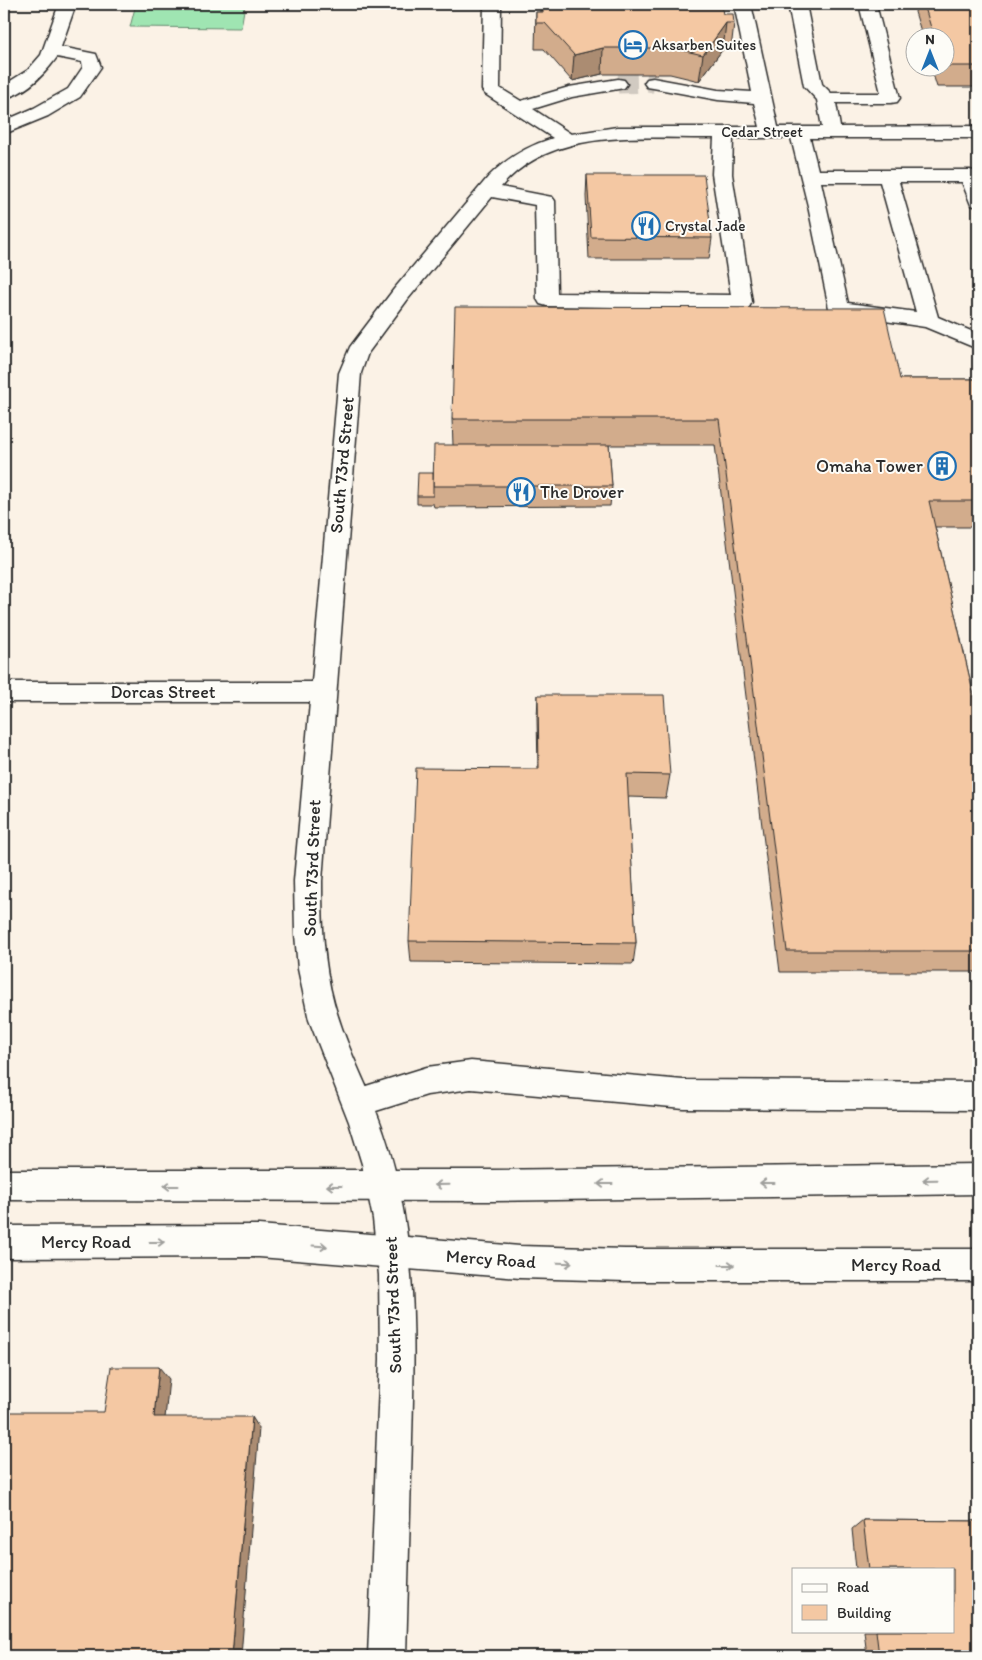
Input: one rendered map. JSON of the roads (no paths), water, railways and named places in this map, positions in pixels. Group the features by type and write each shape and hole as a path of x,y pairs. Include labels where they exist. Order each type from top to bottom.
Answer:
{"street":[{"path":"4,92 34,74 49,56 67,4"},
{"path":"492,4 491,90 519,108 557,143"},
{"path":"742,4 770,132"},
{"path":"797,4 813,86 826,98 832,132"},
{"path":"826,98 891,98 868,4"},
{"path":"4,128 41,112 74,92 92,67 90,58 51,51"},
{"path":"653,83 718,95 762,98"},
{"path":"519,108 569,92 618,84"},
{"path":"488,190 545,202 547,299 742,302 722,174 724,132"},
{"path":"799,132 839,308 928,321 978,342"},
{"name":"Cedar Street","path":"557,143 617,133 978,132"},
{"name":"South 73rd Street","path":"387,1656 398,1350 394,1251 383,1186 370,1138 324,1020 314,981 308,940 308,881 322,692 350,373 358,352 401,294 488,190 513,163 557,143"},
{"path":"810,176 970,176 978,200"},
{"path":"888,176 928,321"},
{"name":"Dorcas Street","path":"4,692 322,692"},
{"path":"357,1103 427,1081 471,1075 683,1094 978,1096"},
{"path":"4,1185 383,1186 786,1183 978,1179"},
{"name":"Mercy Road","path":"4,1242 259,1242 520,1262 625,1265 978,1265"}],"tunnel":[{"path":"618,84 653,83"}],"place":[{"name":"Aksarben Suites","path":"633,45"},
{"name":"Crystal Jade","path":"646,226"},
{"name":"Omaha Tower","path":"942,466"},
{"name":"The Drover","path":"521,492"}]}
